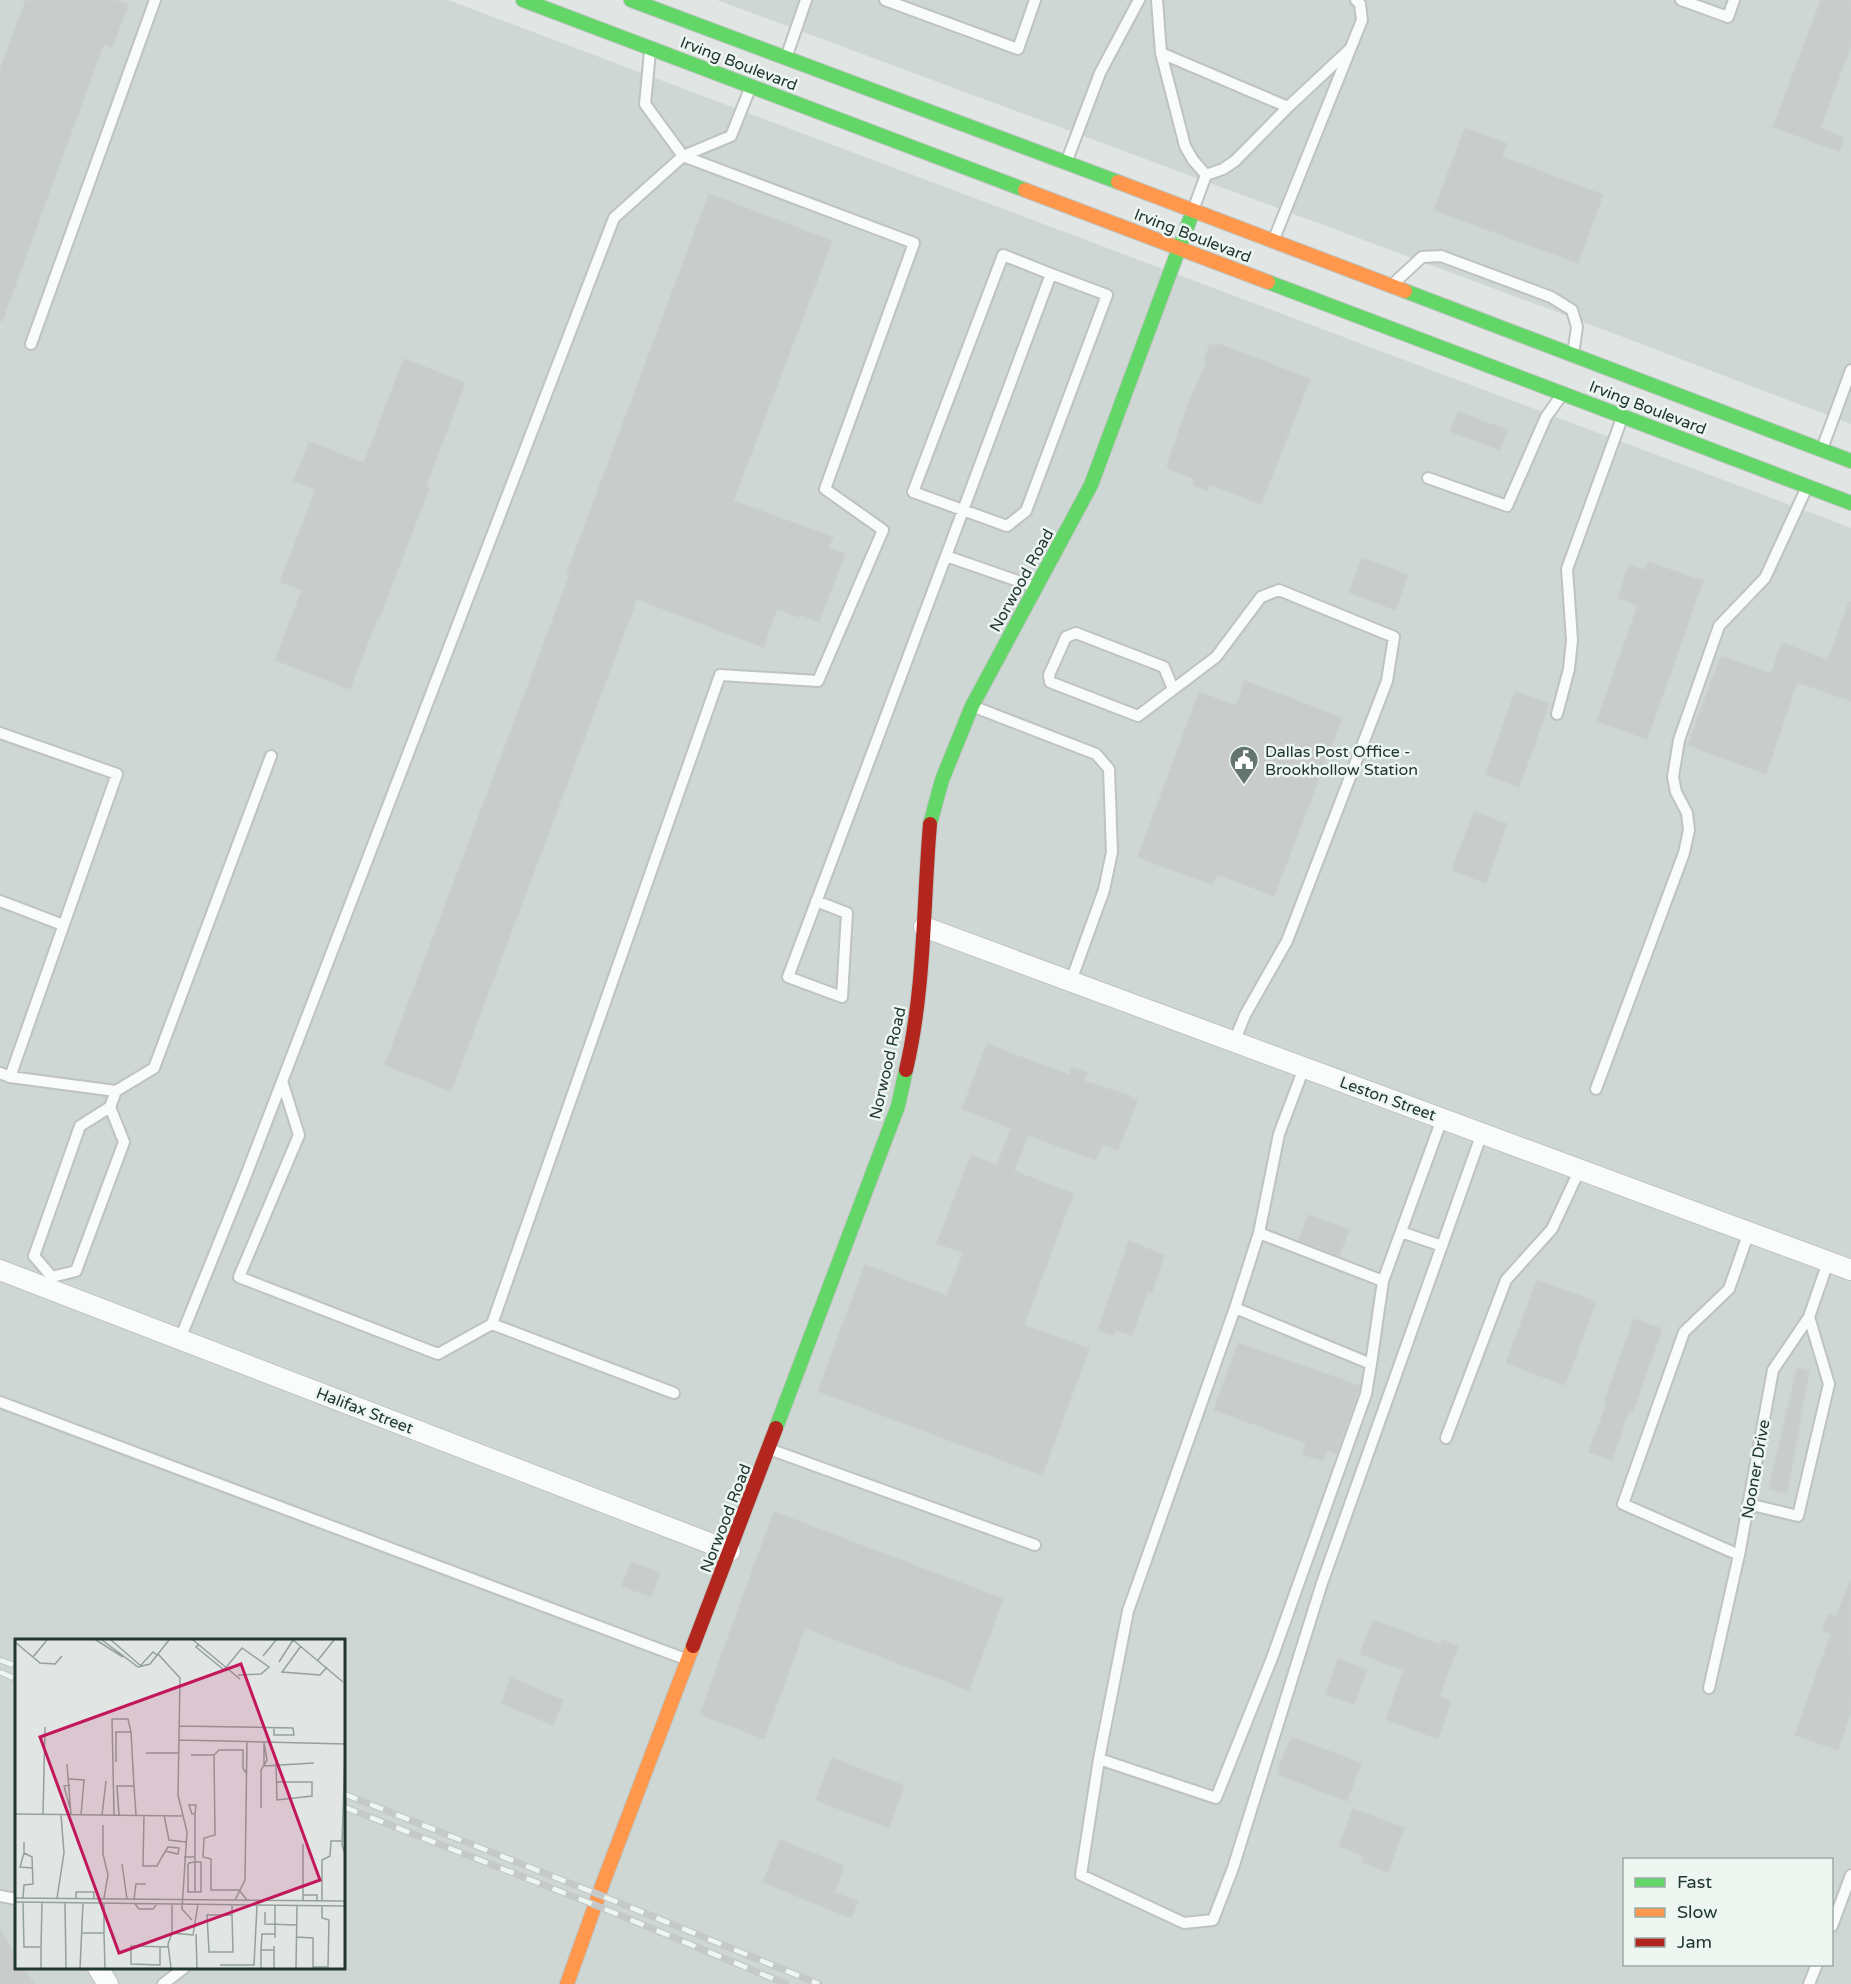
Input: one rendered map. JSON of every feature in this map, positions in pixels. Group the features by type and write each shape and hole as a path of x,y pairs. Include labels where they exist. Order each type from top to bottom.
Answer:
{"main road":[{"name":"Irving Boulevard","path":"524,0 571,13 650,48 752,81 1181,248 1565,388 1809,482 1851,503"},
{"name":"Irving Boulevard","path":"631,0 762,54 786,58 1273,240 1820,454 1851,461"},
{"name":"Norwood Road","path":"567,1984 898,1106 913,1041 921,984 930,822 942,780 972,706 1091,485 1193,211"}],"street":[{"name":"Leston Street","path":"924,927 1851,1270"},
{"name":"Halifax Street","path":"0,1270 50,1283 180,1339 730,1551"},
{"path":"99,1969 108,1984"}],"lane":[{"path":"31,344 155,0"},
{"path":"786,58 806,0"},
{"path":"885,0 1018,49 1035,0"},
{"path":"1066,163 1100,73 1139,0"},
{"path":"1157,0 1161,53 1185,146 1206,175"},
{"path":"1681,0 1728,17 1734,0"},
{"path":"1273,240 1353,47 1362,20 1360,1"},
{"path":"1193,211 1206,175 1235,161 1288,107 1353,47"},
{"path":"282,1081 298,1135 239,1277 438,1354 492,1324 720,675 818,681 883,530 825,489 914,243 683,156 645,104 650,48"},
{"path":"1161,53 1288,107"},
{"path":"180,1339 282,1081 614,218 683,156 731,136 752,81"},
{"path":"1003,255 1051,274 1107,295 1026,511 1007,526 913,492 1003,255"},
{"path":"1392,286 1422,257 1441,256 1551,297 1572,310 1577,327 1575,359"},
{"path":"816,901 847,913 842,997 788,977 816,901 963,511 1051,274"},
{"path":"1820,454 1851,370"},
{"path":"1428,477 1507,506 1546,417 1565,388"},
{"path":"1557,714 1569,669 1572,640 1567,569 1625,411"},
{"path":"1596,1089 1684,853 1689,830 1687,813 1673,777 1679,740 1705,663 1719,626 1765,578 1809,482"},
{"path":"946,556 1035,587"},
{"path":"1173,689 1164,667 1076,633 1066,637 1049,675 1050,682 1138,716 1216,657 1261,597 1279,590 1394,637 1387,681 1296,920 1287,941 1245,1015 1234,1042"},
{"path":"972,706 1096,754 1108,769 1112,852 1104,890 1071,981"},
{"path":"0,733 117,774 63,925 5,1075 116,1091"},
{"path":"110,1107 124,1142 76,1271 50,1283 34,1256 80,1126 110,1107 116,1091 154,1068 271,756"},
{"path":"0,901 63,925"},
{"path":"1304,1068 1279,1134 1259,1233 1235,1308 1128,1611 1081,1875 1184,1923 1213,1920 1233,1868 1322,1583 1482,1134"},
{"path":"1100,1759 1216,1798 1272,1658 1366,1394 1383,1281 1442,1119"},
{"path":"1446,1438 1506,1280 1552,1229 1580,1170"},
{"path":"1401,1232 1442,1245"},
{"path":"1739,1555 1623,1504 1684,1332 1729,1289 1749,1232"},
{"path":"1259,1233 1383,1281"},
{"name":"Nooner Drive","path":"1709,1688 1739,1555 1773,1371 1809,1317 1828,1262"},
{"path":"1235,1308 1371,1364"},
{"path":"1748,1504 1798,1516 1829,1384 1809,1317"},
{"path":"492,1324 674,1394"},
{"path":"0,1402 688,1660"},
{"path":"768,1449 1035,1545"},
{"path":"1833,1923 1851,1875"},
{"path":"0,1896 15,1899"},
{"path":"1809,1984 1817,1966"},
{"path":"163,1984 183,1969"}],"shaded area":[{"path":"0,0 448,0 1851,528 1851,1984 0,1984"},
{"path":"717,0 1851,0 1851,424 1568,316"}],"building":[{"path":"26,0 114,0 128,5 112,47 104,43 2,321 0,321 0,70"},
{"path":"1821,0 1851,0 1851,45 1820,128 1844,138 1839,151 1773,127"},
{"path":"1465,128 1507,144 1502,157 1603,195 1578,263 1434,210"},
{"path":"709,194 832,241 733,501 833,537 828,548 845,554 819,622 800,614 799,617 777,609 763,647 637,599 451,1091 385,1065 570,574 567,573"},
{"path":"1216,343 1310,379 1261,504 1209,484 1207,491 1193,485 1195,479 1169,469 1170,467 1167,466 1187,407 1207,361 1204,360 1210,344 1215,346"},
{"path":"404,359 465,383 426,486 429,488 350,689 275,660 302,590 280,582 316,489 294,481 309,442 364,463"},
{"path":"1458,412 1507,430 1500,450 1450,431"},
{"path":"1362,558 1408,575 1395,610 1349,592"},
{"path":"1648,562 1703,581 1647,739 1597,721 1638,605 1618,598 1629,565 1645,570"},
{"path":"1849,602 1851,602 1851,701 1797,682 1766,774 1688,745 1721,656 1771,674 1782,643 1828,660"},
{"name":"Dallas Post Office - Brookhollow Station","path":"1245,681 1342,718 1274,896 1217,874 1213,885 1138,857 1199,692 1236,706"},
{"path":"1515,691 1549,704 1519,787 1486,774"},
{"path":"1474,812 1507,824 1486,883 1452,870"},
{"path":"987,1044 1069,1075 1072,1068 1087,1073 1084,1081 1131,1096 1130,1099 1137,1101 1118,1150 1102,1144 1096,1160 1028,1135 1014,1171 1073,1194 1024,1325 1089,1349 1042,1475 818,1391 865,1265 947,1296 963,1253 937,1243 971,1155 997,1165 1011,1128 962,1109"},
{"path":"1308,1215 1349,1230 1339,1256 1299,1240"},
{"path":"1129,1241 1164,1255 1152,1292 1148,1291 1132,1335 1116,1330 1114,1335 1098,1330"},
{"path":"1537,1280 1596,1302 1565,1385 1506,1363"},
{"path":"1634,1319 1662,1329 1633,1411 1629,1410 1612,1460 1589,1452 1607,1403 1604,1402"},
{"path":"1238,1343 1360,1386 1337,1453 1327,1450 1323,1461 1303,1454 1306,1443 1214,1410"},
{"path":"1797,1368 1809,1371 1787,1493 1769,1489"},
{"path":"774,1512 1003,1599 969,1690 805,1628 764,1739 700,1714"},
{"path":"631,1562 660,1573 651,1597 622,1586"},
{"path":"1850,1581 1851,1711 1838,1750 1795,1735 1831,1634 1823,1631 1828,1614 1836,1617"},
{"path":"1373,1620 1440,1645 1442,1640 1458,1646 1439,1697 1451,1701 1438,1739 1386,1719 1404,1670 1360,1654"},
{"path":"1338,1659 1367,1670 1354,1704 1326,1694"},
{"path":"511,1678 563,1700 553,1725 501,1703"},
{"path":"1293,1738 1361,1763 1347,1801 1279,1775 1280,1773 1277,1772 1290,1740"},
{"path":"832,1758 904,1786 889,1828 816,1800"},
{"path":"1353,1809 1404,1828 1388,1872 1362,1862 1364,1856 1339,1846"},
{"path":"780,1840 844,1866 834,1892 858,1902 851,1918 763,1882"},
{"path":"0,1929 15,1954 15,1969 25,1969 34,1984 0,1984"}],"railway":[{"path":"0,1660 15,1666"},
{"path":"0,1672 15,1679"},
{"path":"345,1794 819,1984"},
{"path":"345,1807 595,1905 786,1984"}],"traffic: fast":[{"path":"523,0 1025,190"},
{"path":"631,0 1118,182"},
{"path":"930,824 942,780 972,706 1091,485 1193,211"},
{"path":"1268,282 1851,503"},
{"path":"1405,291 1851,461"},
{"path":"776,1428 898,1106 906,1070"}],"traffic: slow":[{"path":"1118,182 1405,291"},
{"path":"1025,190 1268,282"},
{"path":"567,1984 693,1646"}],"traffic: jam":[{"path":"906,1070 917,1009 930,824"},
{"path":"693,1646 776,1428"}],"place":[{"name":"Dallas Post Office - Brookhollow Station","path":"1244,786"}]}
